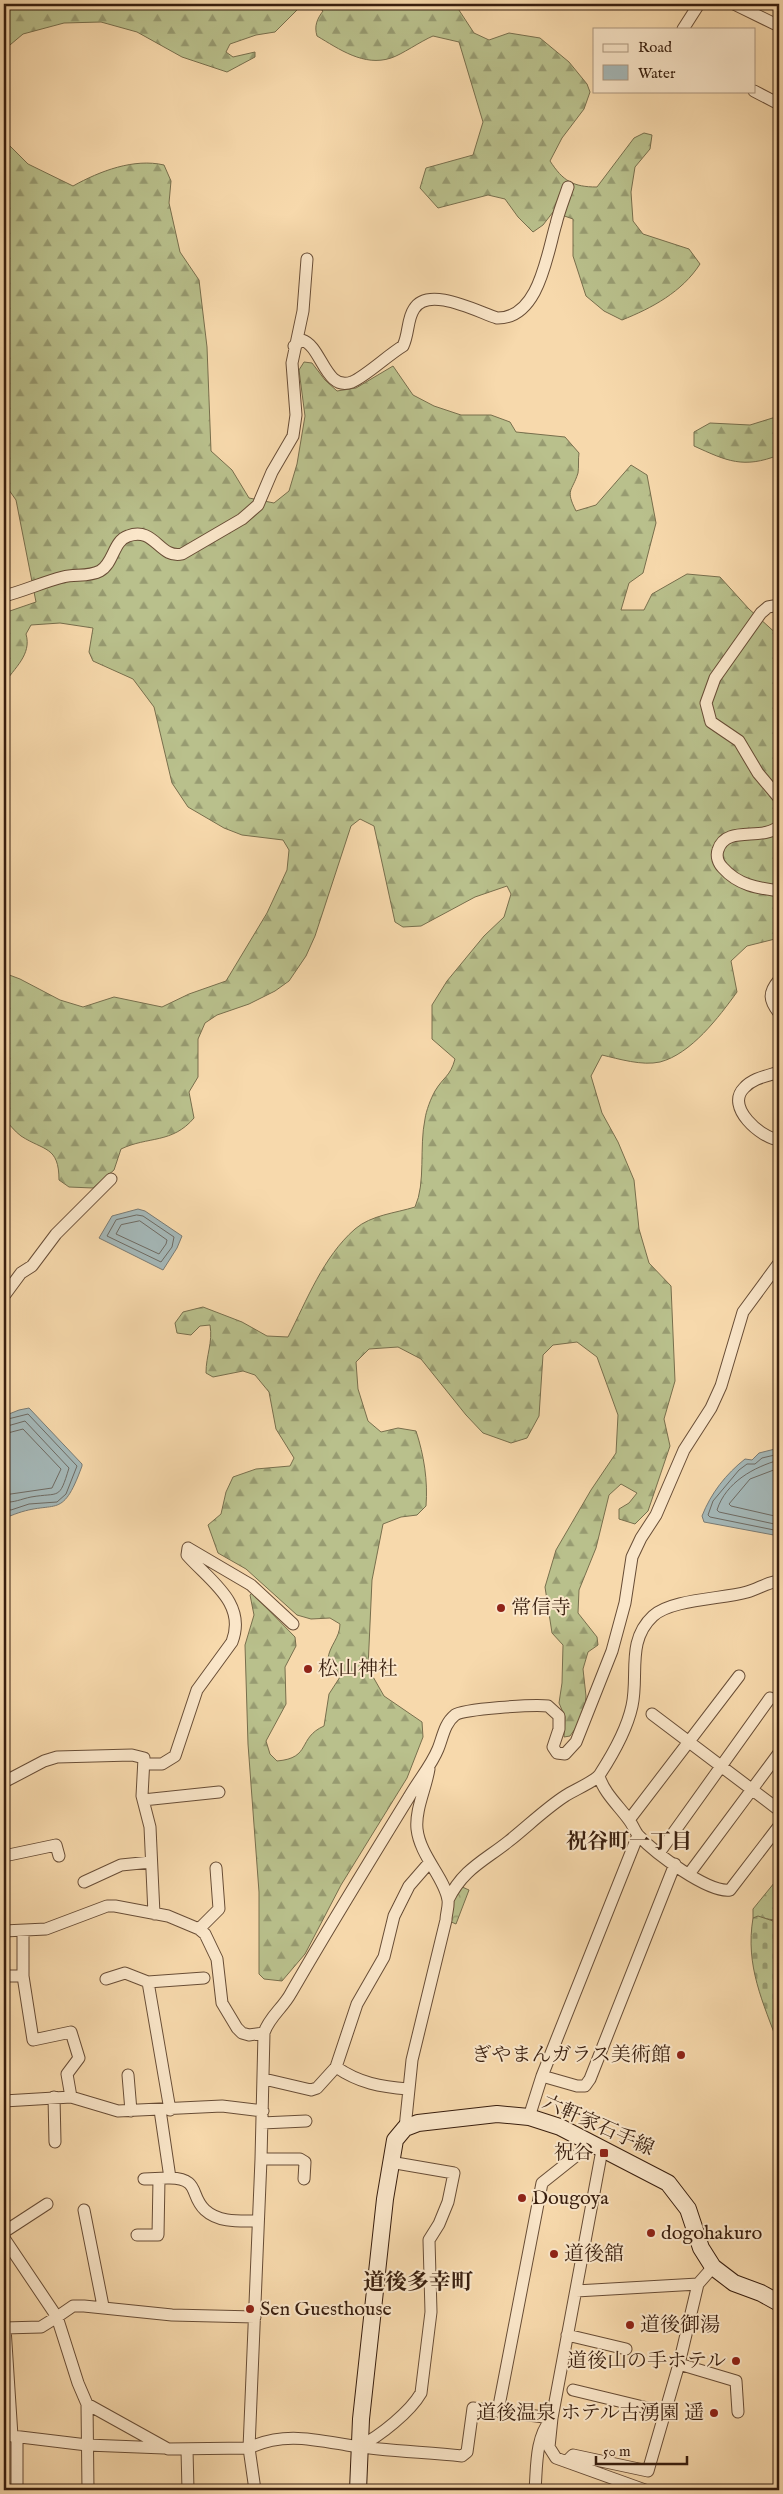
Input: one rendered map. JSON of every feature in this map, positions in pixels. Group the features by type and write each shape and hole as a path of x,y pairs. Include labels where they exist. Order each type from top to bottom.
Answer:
{"main road":[{"name":"六軒家石手線","path":"405,2128 418,2123 497,2114 529,2117 560,2127 596,2147 658,2176 675,2190 688,2209 701,2248 713,2267 734,2282 779,2303"},
{"path":"358,2490 364,2391 390,2162 394,2140 405,2128"}],"street":[{"path":"685,28 699,4"},
{"path":"734,4 779,26"},
{"path":"756,92 779,104"},
{"path":"294,346 302,340 308,343 330,376 339,382 351,382 403,346 408,337 413,310 419,302 438,298 497,318 506,318 513,315 536,291 541,280 568,187"},
{"path":"4,596 61,578 99,572 107,566 119,541 127,536 145,535 152,538 167,552 176,555 182,554 252,511 258,505 272,472 293,436 296,425 292,380 294,346 303,311 307,259"},
{"path":"779,605 768,607 752,624 714,678 706,703 711,722 739,741 758,772 779,798"},
{"path":"779,826 771,832 728,837 720,844 717,854 720,864 738,881 749,886 779,892"},
{"path":"779,980 771,989 770,996 771,1004 779,1013"},
{"path":"779,1072 755,1080 743,1089 739,1100 741,1111 747,1119 762,1133 779,1140"},
{"path":"4,1296 22,1273 32,1266 56,1234 111,1179"},
{"path":"255,2490 249,2448 263,2111 264,2033 267,2024 288,1998 336,1915 430,1764 448,1721 462,1711 504,1709 515,1706 548,1706 558,1716 558,1729 553,1747 557,1753 565,1754 576,1742 612,1651 625,1603 632,1557 641,1538 656,1515 684,1450 711,1408 721,1386 743,1312 779,1263"},
{"path":"145,1764 162,1764 175,1756 197,1690 232,1642 235,1634 236,1615 233,1604 187,1555 188,1548 251,1585 293,1624"},
{"path":"405,2128 412,2060 446,1920 448,1900 454,1888 472,1867 508,1842 554,1803 599,1776 621,1736 632,1707 635,1649 640,1636 653,1616 662,1610 748,1592 779,1581"},
{"path":"629,1820 739,1676"},
{"path":"659,1853 770,1698"},
{"path":"652,1714 779,1810"},
{"path":"690,1874 779,1754"},
{"path":"4,1782 44,1761 57,1757 140,1756 144,1758 143,1800 150,1827 154,1914"},
{"path":"430,1764 426,1789 416,1818 417,1831 429,1863 448,1900"},
{"path":"599,1776 602,1785 629,1820 638,1836 674,1864 720,1891 730,1890 779,1826"},
{"path":"143,1800 219,1792"},
{"path":"529,2117 542,2076 638,1836"},
{"path":"4,1856 56,1845 59,1856"},
{"path":"84,1882 122,1866 151,1862"},
{"path":"264,2079 311,2090 317,2088 336,2068 357,2004 384,1957 394,1916 409,1886 429,1863"},
{"path":"542,2076 577,2086 585,2086 590,2080 674,1864"},
{"path":"199,1929 219,1909 216,1868"},
{"path":"4,1931 46,1929 107,1906 123,1907 182,1920 205,1934 217,1959 222,2003 237,2028 242,2033 249,2035 264,2033"},
{"path":"23,1931 24,1976 33,2040 71,2032 79,2058 67,2074 71,2097"},
{"path":"106,1979 125,1973 148,1982 204,1978"},
{"path":"4,1976 24,1976"},
{"path":"137,2235 158,2234 165,2178 165,2110 148,1982"},
{"path":"336,2068 351,2078 380,2087 408,2089"},
{"path":"128,2075 131,2111"},
{"path":"54,2097 55,2142"},
{"path":"4,2101 71,2097 118,2111 222,2106 263,2111"},
{"path":"262,2123 306,2121"},
{"path":"596,2147 576,2291 552,2418 549,2447 556,2458 645,2490"},
{"path":"498,2412 542,2183 596,2147"},
{"path":"261,2159 300,2159 305,2162 304,2178"},
{"path":"360,2446 377,2437 414,2403 421,2393 431,2312 429,2240 439,2224 448,2202 454,2173 390,2162"},
{"path":"144,2180 180,2178 194,2186 203,2208 216,2216 238,2221 258,2221"},
{"path":"4,2232 47,2204"},
{"path":"84,2210 102,2306"},
{"path":"4,2238 57,2316 78,2383 88,2404 88,2490"},
{"path":"567,2461 573,2455 648,2471 679,2364 698,2284 713,2267"},
{"path":"576,2291 698,2284"},
{"path":"17,2490 11,2436 4,2328 41,2327 73,2306 102,2306 172,2314 255,2317"},
{"path":"568,2335 626,2349"},
{"path":"679,2364 736,2381 738,2412"},
{"path":"573,2390 664,2412"},
{"path":"88,2404 168,2449"},
{"path":"11,2436 87,2445 187,2450 249,2448 282,2437 305,2437 360,2446 462,2456 466,2452 473,2408 552,2418"},
{"path":"535,2490 542,2430 552,2418"},
{"path":"187,2450 188,2490"}],"green space":[{"path":"14,4 455,4 474,33 489,40 509,33 540,38 569,62 587,84 590,92 584,109 562,138 550,161 559,174 569,182 581,186 597,187 634,138 644,133 652,135 650,149 635,167 631,192 633,221 643,234 689,249 700,264 684,283 666,298 622,320 604,311 586,296 573,256 573,219 553,212 543,225 533,232 518,217 505,199 488,195 438,208 420,188 426,168 473,155 483,122 459,42 433,36 391,58 371,60 362,58 343,51 317,36 317,23 323,11 315,5 302,5 275,32 256,35 230,44 226,52 233,57 255,52 255,57 227,72 182,57 137,32 101,22 64,23 23,34 4,50 4,13"},
{"path":"4,140 28,164 73,186 94,175 117,167 141,163 164,165 171,181 169,203 180,252 199,280 207,347 211,451 232,470 249,498 274,503 289,491 297,464 305,416 299,370 304,362 312,363 325,380 337,391 356,388 393,366 413,395 434,406 461,415 491,415 510,422 516,432 565,437 579,453 578,473 570,494 576,511 596,505 631,465 647,475 656,523 643,573 629,583 621,610 644,610 652,594 687,574 720,577 749,609 779,636 779,938 747,946 731,961 737,992 713,1023 683,1051 671,1058 653,1063 631,1062 602,1055 591,1076 602,1113 618,1142 634,1180 639,1229 649,1263 671,1286 675,1381 664,1419 670,1446 648,1511 635,1524 619,1519 619,1509 629,1503 637,1493 621,1484 609,1495 596,1548 579,1590 578,1613 597,1637 598,1645 588,1652 583,1669 586,1696 584,1716 570,1736 564,1737 565,1717 559,1703 562,1683 563,1645 552,1633 545,1587 556,1550 591,1490 616,1453 618,1415 597,1357 577,1342 553,1345 543,1355 539,1416 527,1438 511,1443 483,1433 421,1359 398,1347 369,1349 356,1362 358,1389 368,1421 381,1432 398,1428 416,1431 425,1468 426,1506 417,1515 401,1517 383,1524 372,1580 368,1668 384,1696 422,1722 423,1737 407,1778 341,1885 305,1954 282,1981 264,1979 259,1974 259,1892 248,1744 245,1645 254,1615 250,1595 252,1593 295,1637 296,1646 285,1667 286,1704 266,1741 270,1754 277,1761 295,1756 300,1752 310,1736 324,1726 329,1694 340,1677 328,1659 340,1629 340,1624 330,1618 311,1619 297,1615 246,1569 218,1553 208,1525 221,1514 226,1492 233,1477 256,1469 290,1466 294,1458 276,1429 269,1392 255,1375 243,1371 213,1377 206,1373 211,1338 210,1325 200,1326 191,1335 177,1333 175,1323 183,1312 203,1307 242,1322 267,1336 288,1337 325,1266 344,1240 368,1220 415,1207 420,1187 422,1141 426,1112 435,1091 449,1073 455,1059 432,1039 432,1005 447,981 484,936 504,917 511,894 507,886 475,897 421,926 403,927 395,922 374,826 360,819 351,826 315,936 306,956 289,981 275,991 249,1004 217,1015 205,1023 198,1039 198,1077 189,1092 194,1118 186,1126 168,1136 121,1149 114,1170 93,1188 69,1187 59,1180 58,1169 53,1155 21,1136 4,1120 4,973 20,979 60,1000 83,1007 114,997 162,1007 189,994 226,981 267,913 287,870 289,850 283,840 242,835 224,828 188,807 172,783 154,707 133,679 93,661 89,652 93,628 60,623 31,625 26,634 27,648 24,655 4,684 4,613 36,602 16,500 4,483"},
{"path":"779,416 779,455 755,462 735,461 716,456 694,446 694,432 710,423 750,425"},
{"path":"779,1877 779,1919 753,1918 753,1909"},
{"path":"460,1886 469,1890 456,1924 449,1921 449,1911"},
{"path":"758,1916 773,1921 779,1919 779,2046 753,1968 751,1935 753,1918"}],"water":[{"path":"138,1209 145,1211 182,1236 163,1270 99,1238 112,1216"},
{"path":"29,1408 82,1466 75,1484 62,1502 55,1506 25,1511 10,1516 4,1512 4,1416"},
{"path":"779,1448 779,1536 704,1522 702,1516 710,1500 732,1471 745,1459 752,1460 759,1453"}],"place":[{"name":"常信寺","path":"501,1608"},
{"name":"松山神社","path":"308,1669"},
{"name":"ぎやまんガラス美術館","path":"681,2055"},
{"name":"祝谷","path":"604,2153"},
{"name":"Dougoya","path":"522,2198"},
{"name":"dogohakuro","path":"651,2233"},
{"name":"道後舘","path":"554,2254"},
{"name":"Sen Guesthouse","path":"250,2309"},
{"name":"道後御湯","path":"630,2325"},
{"name":"道後山の手ホテル","path":"736,2361"},
{"name":"道後温泉 ホテル古湧園 遥","path":"714,2413"}],"district":[{"name":"祝谷町一丁目","path":"629,1842"},
{"name":"道後多幸町","path":"418,2283"}]}
